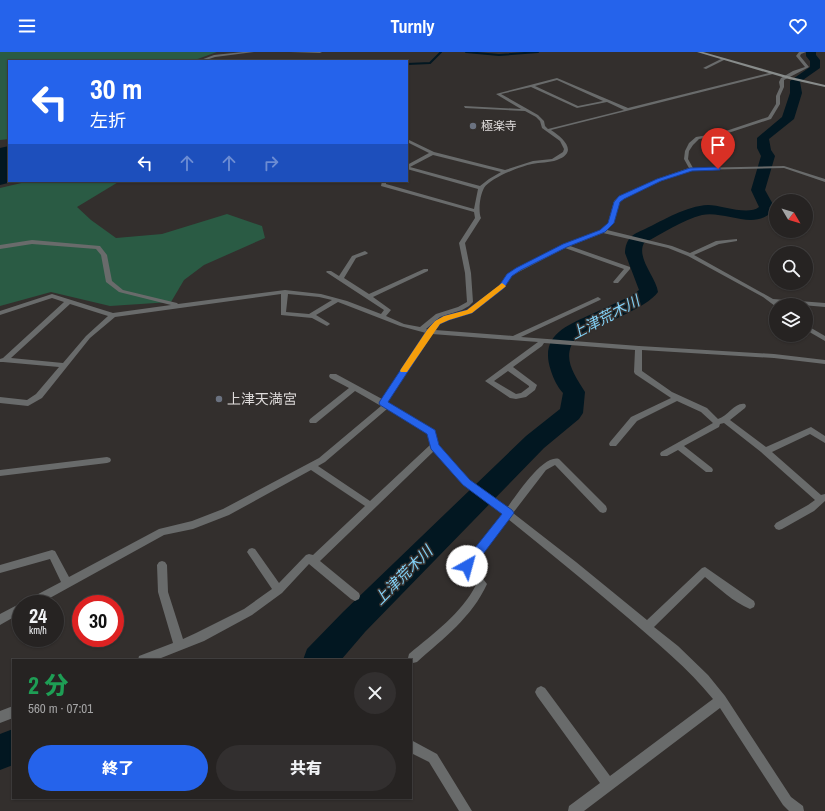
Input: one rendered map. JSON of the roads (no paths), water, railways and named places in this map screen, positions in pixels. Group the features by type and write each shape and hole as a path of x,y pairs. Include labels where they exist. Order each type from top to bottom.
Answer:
{"main road":[{"path":"699,52 790,78 825,86"}],"street":[{"path":"203,60 214,56 252,52"},
{"path":"292,52 320,52"},
{"path":"692,169 686,159 687,151 698,138 721,134 770,118 778,104 778,96 782,87 781,82 785,76 807,67 798,56 804,52"},
{"path":"705,68 724,59"},
{"path":"548,130 772,73"},
{"path":"421,330 433,318 462,308 470,302 468,273 462,243 478,218 475,211 482,188 506,172 525,164 556,159 562,156 565,150 564,142 558,135 544,128 542,121 537,116 498,94 557,79 628,110"},
{"path":"531,86 578,107 607,101"},
{"path":"465,107 527,110"},
{"path":"408,141 432,153 506,172"},
{"path":"408,166 432,153"},
{"path":"408,167 482,188"},
{"path":"46,595 162,532 193,525 226,512 322,460 385,404 430,332 438,323 447,318 470,312 479,306 501,287 509,275 565,246 603,231 611,223 617,202 622,198 659,180 692,169 784,167 825,181"},
{"path":"384,182 382,185 475,211"},
{"path":"603,231 670,247 690,255 769,300"},
{"path":"690,255 718,242 735,240"},
{"path":"0,247 32,242 98,247 104,255 109,282 121,291 181,306"},
{"path":"565,246 628,268 616,282"},
{"path":"341,278 354,257 365,252"},
{"path":"369,296 426,270"},
{"path":"329,272 369,296 388,310 382,317"},
{"path":"285,292 283,314 310,316 337,300"},
{"path":"0,313 52,296 113,316 261,294 285,292 319,295 430,332 639,348 774,356 825,362"},
{"path":"515,339 517,336 598,299"},
{"path":"3,360 68,302"},
{"path":"813,305 825,305"},
{"path":"312,315 327,324"},
{"path":"0,400 28,403 39,396 88,337 113,316"},
{"path":"813,331 825,339"},
{"path":"508,368 533,385 532,388 523,396 513,396 489,381 542,341"},
{"path":"639,348 638,372 677,398 698,405 766,451 823,497 811,508 779,526"},
{"path":"3,360 65,365"},
{"path":"333,376 385,404 432,432 434,446 467,482 573,565 674,650 704,679 721,700 787,801 798,811"},
{"path":"314,421 354,388"},
{"path":"613,444 634,419 677,398"},
{"path":"664,454 716,426 742,406"},
{"path":"766,451 811,430 825,440"},
{"path":"313,561 434,446"},
{"path":"678,446 709,470"},
{"path":"0,473 107,460"},
{"path":"413,658 463,613 476,596 482,584 467,566 543,468 556,461 603,508"},
{"path":"311,466 371,506"},
{"path":"252,552 278,590"},
{"path":"0,569 52,554 65,579"},
{"path":"145,659 179,644 200,637 248,612 278,590 309,558 355,596"},
{"path":"162,565 163,592 179,644"},
{"path":"647,627 705,571 737,596 750,604"},
{"path":"0,620 12,613"},
{"path":"541,692 609,784"},
{"path":"574,811 721,700"},
{"path":"0,717 12,712"},
{"path":"412,747 433,758 466,811"}],"water":[{"path":"8,146 8,182 12,182 0,185 0,148"}],"waterway":[{"path":"408,64 430,63 441,52"},
{"path":"466,52 499,55 538,52"},
{"name":"上津荒木川","path":"320,659 354,622 535,442 571,413 574,392 567,384 559,362 558,352 561,342 571,331 638,300 649,292 648,286 633,253 637,240 683,217 701,211 708,210 740,215 756,215 763,212 767,208 758,190 768,156 765,152 763,138 788,119 796,93 795,81 815,68 815,60 811,56 811,52"},
{"name":"上津荒木川","path":"0,752 12,747"}],"place":[{"name":"極楽寺","path":"473,126"},
{"name":"上津天満宮","path":"219,399"}]}
